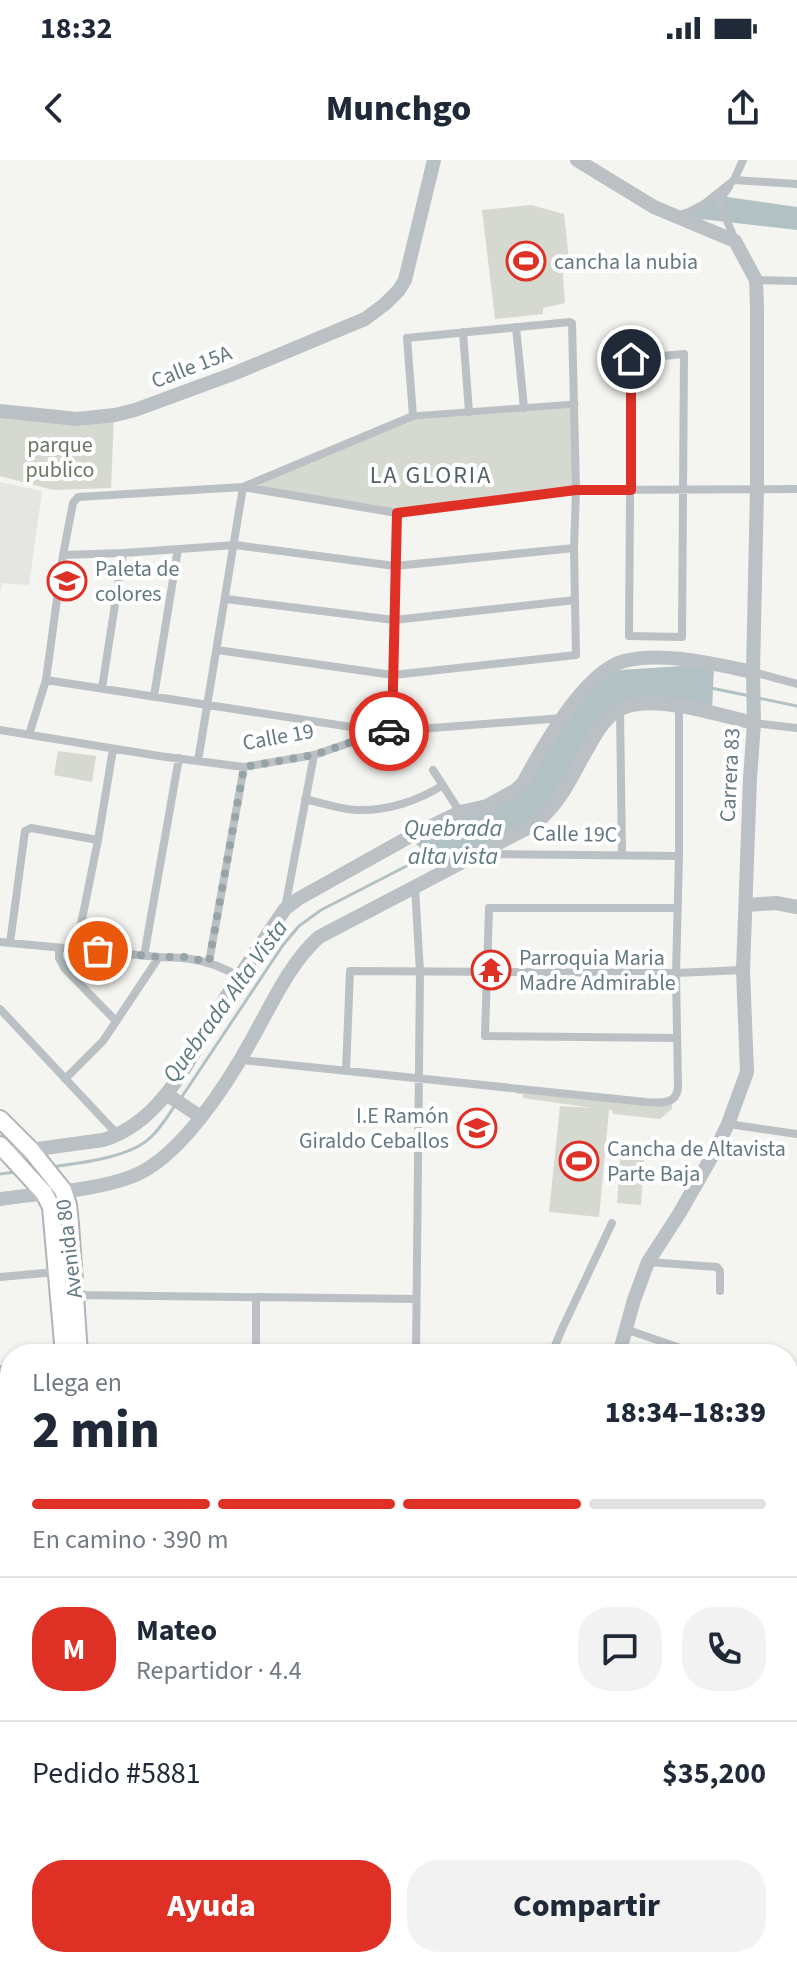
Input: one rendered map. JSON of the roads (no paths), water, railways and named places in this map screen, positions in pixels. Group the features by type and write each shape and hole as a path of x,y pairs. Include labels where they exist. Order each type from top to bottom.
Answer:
{"main road":[{"name":"Avenida 80","path":"0,1119 34,1154 49,1186 63,1344"},
{"name":"Avenida 80","path":"6,1153 68,1205 78,1344"}],"street":[{"name":"Calle 15A","path":"0,411 77,419 135,410 365,319 385,304 405,280 434,160"},
{"path":"577,160 654,207 735,241"},
{"path":"674,216 704,204 734,180 743,160"},
{"path":"734,180 797,184"},
{"name":"Carrera 83","path":"621,1344 648,1262 715,1151 747,1072 743,970 754,723 756,280 720,204 734,180"},
{"path":"756,280 797,281"},
{"path":"217,650 393,675 576,655 572,323 407,338 413,416"},
{"path":"516,327 524,408"},
{"path":"463,332 469,412"},
{"path":"684,354 684,490 682,637 629,636 631,359 684,354"},
{"path":"243,487 413,416 575,404"},
{"path":"29,735 46,680 63,555 73,503 78,497 243,487 397,513 576,490 797,489"},
{"path":"198,761 243,487"},
{"path":"392,730 397,513"},
{"path":"63,555 235,545 395,566 574,548"},
{"path":"154,696 178,549"},
{"path":"102,688 123,553"},
{"path":"226,599 394,620 575,600"},
{"path":"6,1153 34,1154 103,1140 118,1135 148,1115 171,1092 285,909 409,837 460,812 487,806 516,790 581,692 603,671 621,662 668,658 714,664 753,679 797,684"},
{"path":"46,680 381,732"},
{"path":"481,854 535,824 555,804 568,787 596,734 607,719 620,709 659,703 754,723 797,728"},
{"path":"241,1060 668,1102 677,1093 679,706"},
{"path":"620,709 622,855"},
{"name":"Calle 19","path":"0,730 244,767 314,755 392,730 563,718"},
{"path":"76,949 113,749"},
{"path":"285,909 314,755"},
{"path":"144,956 179,758"},
{"path":"209,962 244,767"},
{"path":"433,770 460,812"},
{"path":"305,799 357,810 398,806 443,785"},
{"path":"98,840 31,828 25,831 5,942 144,956 185,957 209,962 240,977"},
{"name":"Calle 19C","path":"0,1199 49,1186 91,1187 130,1178 163,1158 241,1060 276,996 319,937 415,886 481,854 679,856"},
{"path":"415,886 420,972 416,1344"},
{"path":"747,905 776,903 797,907"},
{"path":"677,908 489,908 485,1036 677,1038"},
{"path":"59,948 59,958 65,969 116,1021"},
{"path":"65,1079 103,1041 159,957"},
{"path":"346,1071 350,971 676,973 743,970"},
{"path":"0,1009 118,1135"},
{"path":"171,1092 201,1113"},
{"path":"728,1124 797,1134"},
{"path":"557,1344 612,1223"},
{"path":"648,1262 717,1267 720,1271 720,1291"},
{"path":"0,1277 57,1272"},
{"path":"74,1295 416,1299"},
{"path":"256,1297 256,1344"},
{"path":"625,1329 669,1344"}],"water":[{"path":"713,195 797,207 797,230 674,216"},
{"name":"Quebrada alta vista","path":"714,664 712,712 628,706 596,734 555,804 448,875 409,837 487,806 528,774 603,671"}],"waterway":[{"name":"Quebrada Alta Vista","path":"711,688 750,696"},
{"name":"Quebrada Alta Vista","path":"758,698 797,706"},
{"name":"Quebrada Alta Vista","path":"181,1098 283,945 299,926 321,910 428,855"},
{"name":"Quebrada Alta Vista","path":"50,1167 104,1158 130,1150 154,1134 174,1107"},
{"name":"Quebrada Alta Vista","path":"0,1174 15,1172"}],"place":[{"name":"cancha la nubia","path":"526,261"},
{"name":"Paleta de colores","path":"67,581"},
{"name":"Parroquia Maria Madre Admirable","path":"491,970"},
{"name":"I.E Ramón Giraldo Ceballos","path":"477,1128"},
{"name":"Cancha de Altavista Parte Baja","path":"579,1161"}],"district":[{"name":"LA GLORIA","path":"431,475"}],"park label":[{"name":"parque publico","path":"60,456"}]}
